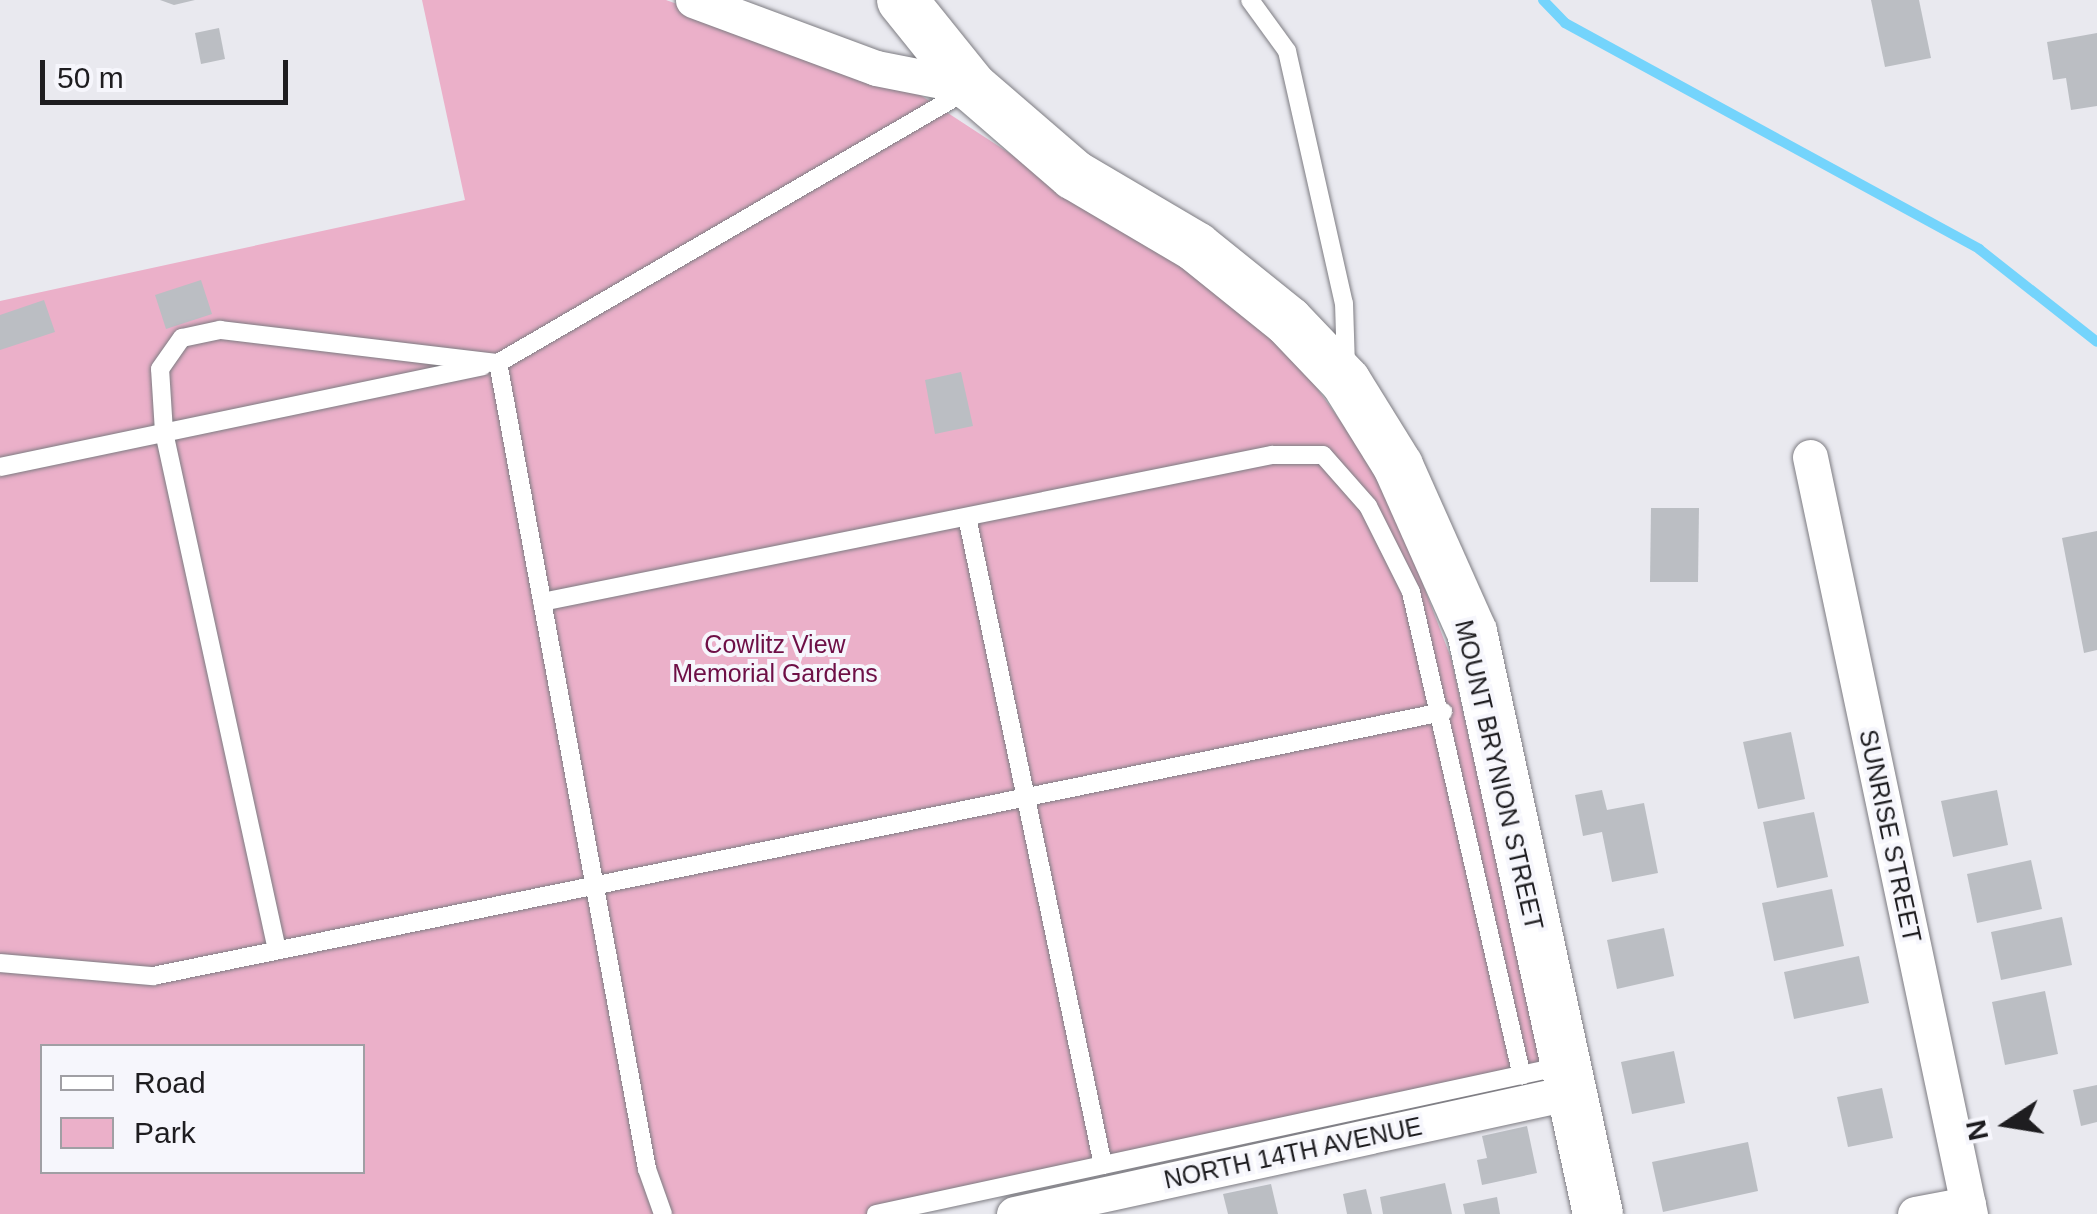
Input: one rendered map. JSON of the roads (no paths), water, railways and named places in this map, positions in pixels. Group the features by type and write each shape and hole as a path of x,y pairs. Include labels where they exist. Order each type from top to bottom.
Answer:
{"street":[{"path":"693,0 876,68 972,87"},
{"name":"MOUNT BRYNION STREET","path":"902,0 972,87 1074,175 1196,247 1288,321 1346,382 1398,466 1472,632 1552,1078 1598,1214"},
{"name":"SUNRISE STREET","path":"1810,457 1969,1209"},
{"name":"NORTH 14TH AVENUE","path":"1014,1214 1552,1078"},
{"path":"1914,1214 1969,1209"}],"lane":[{"path":"1250,0 1288,51 1322,184 1344,303 1346,382"},
{"path":"0,467 498,362 972,87"},
{"path":"276,950 164,432 160,369 182,338 220,330 498,362"},
{"path":"498,362 647,1169 664,1214"},
{"path":"542,602 1272,455 1323,455 1368,506 1411,592 1442,712 1552,1078 1103,1165 876,1214"},
{"path":"966,517 1103,1165"},
{"path":"0,963 153,976 1442,712"}],"waterway":[{"path":"1543,0 1565,23 1979,249 2097,342"}],"park label":[{"name":"Cowlitz View Memorial Gardens","path":"775,660"}]}
